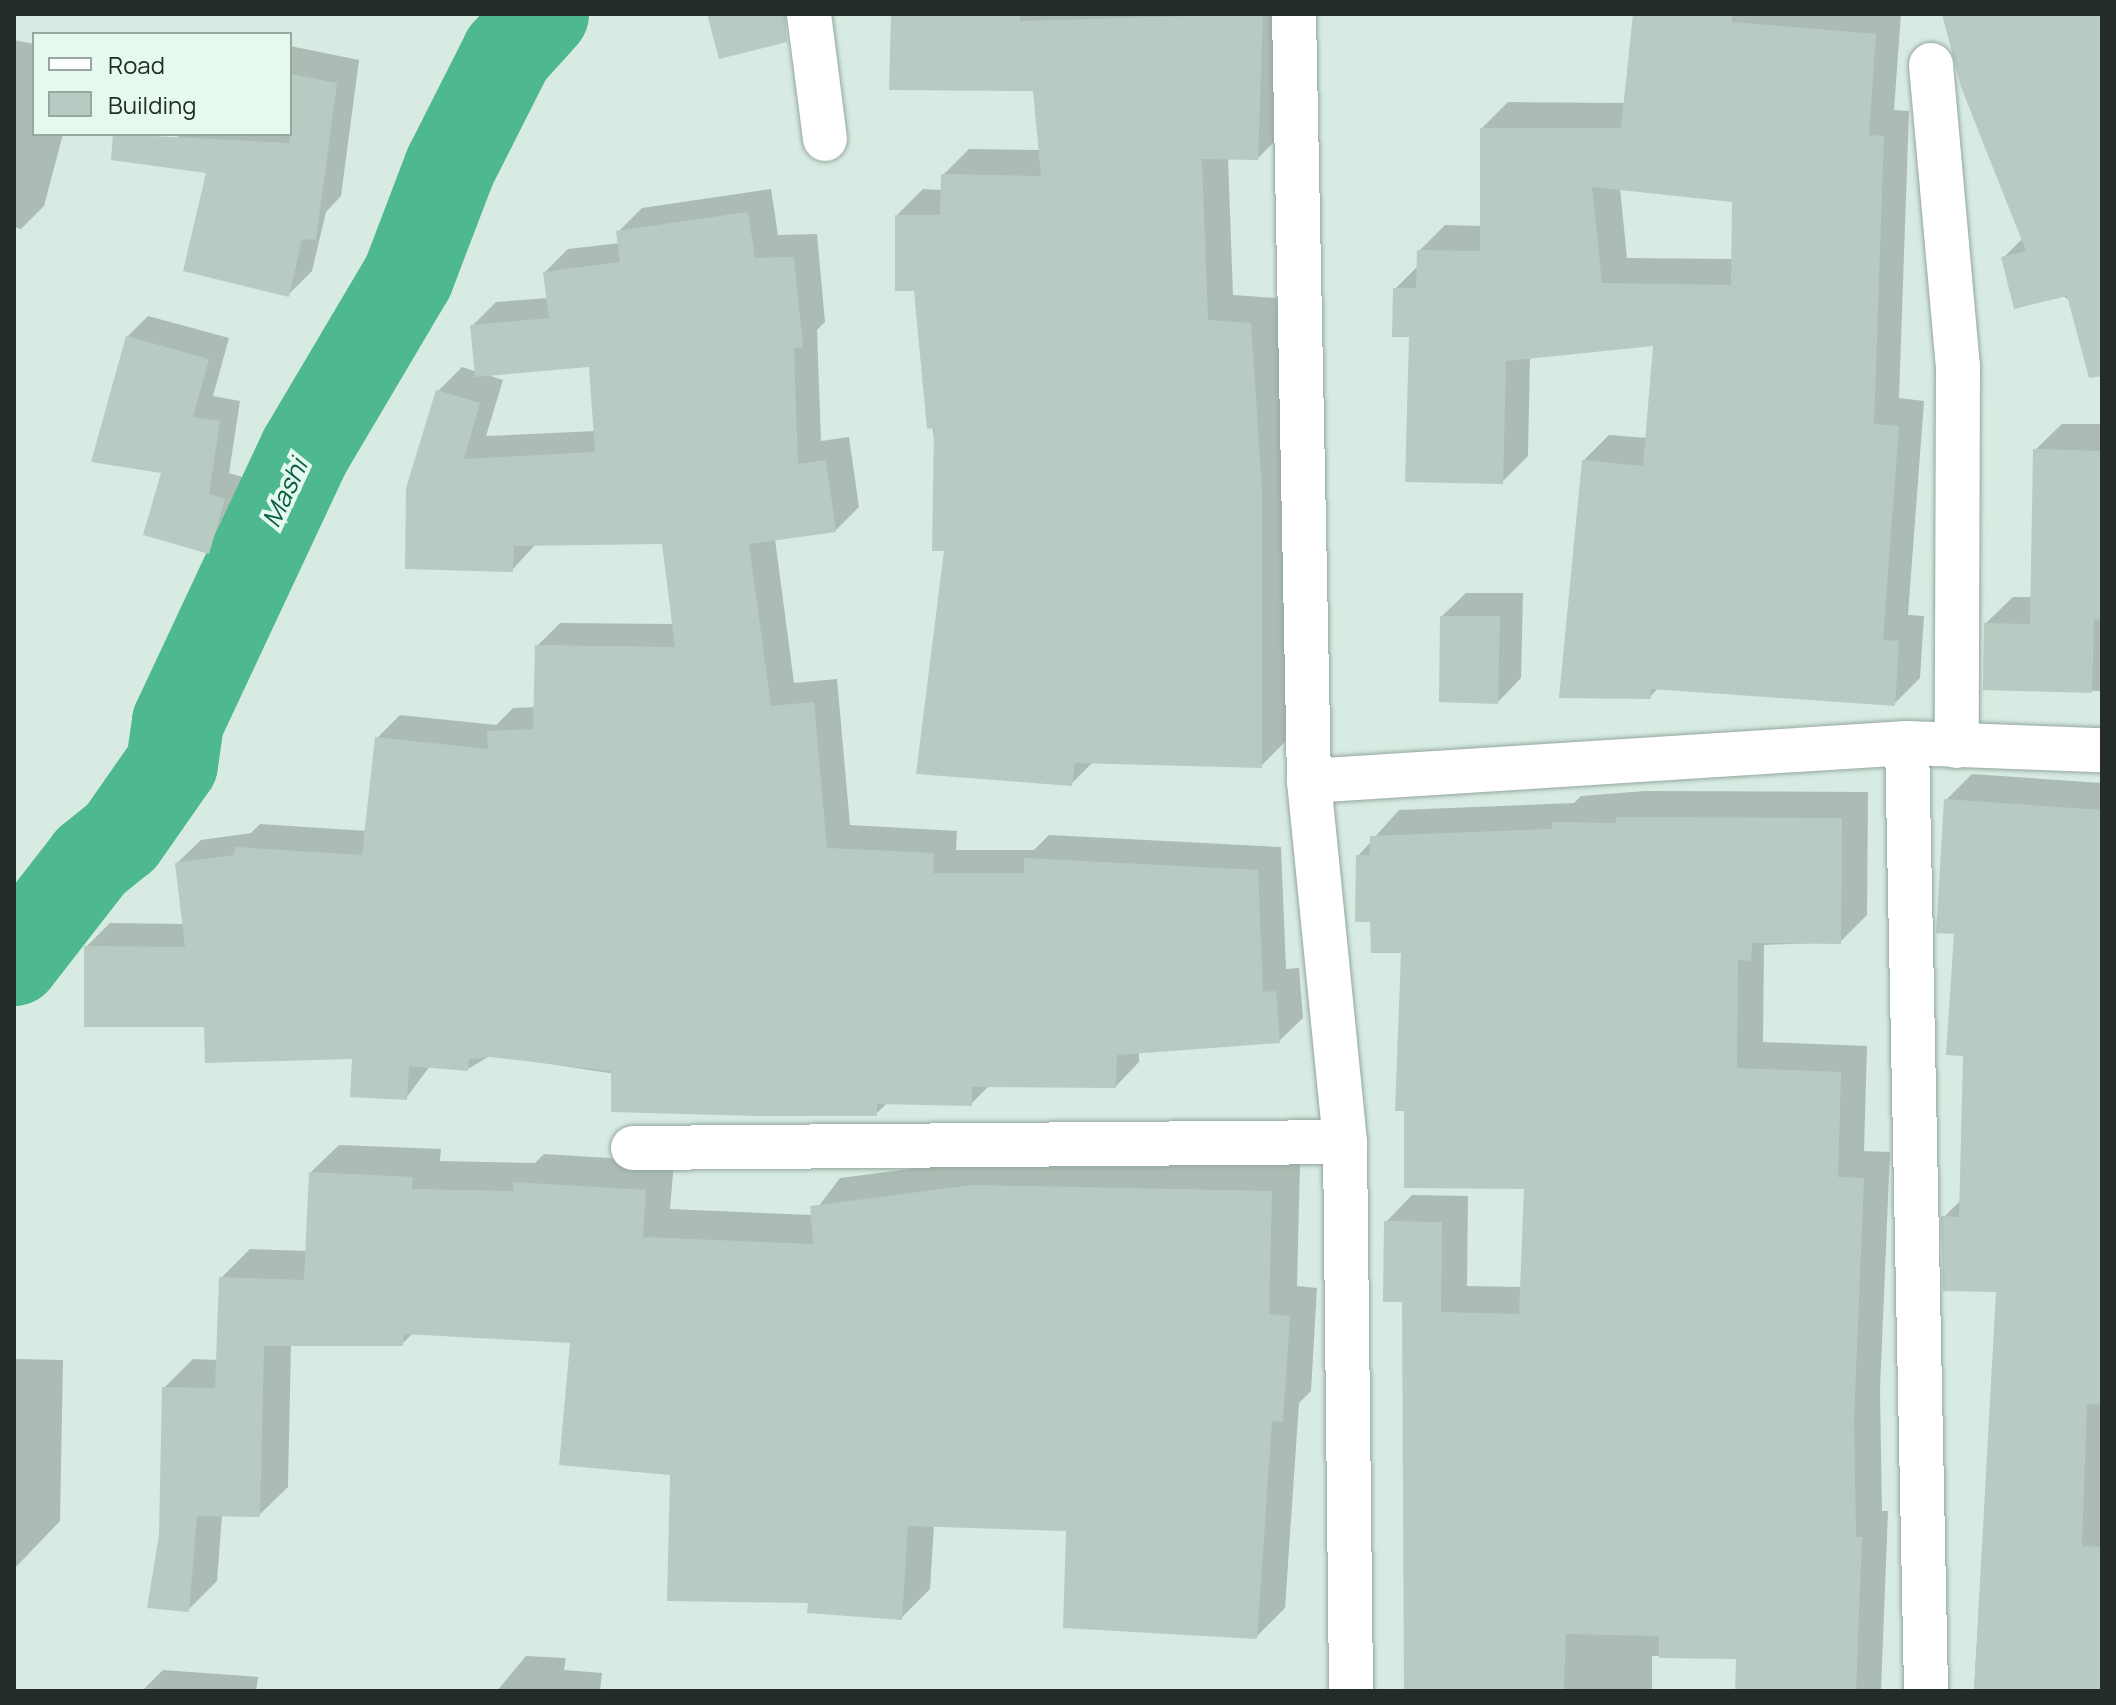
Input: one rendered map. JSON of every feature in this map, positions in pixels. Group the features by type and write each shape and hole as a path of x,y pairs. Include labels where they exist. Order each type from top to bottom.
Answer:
{"street":[{"path":"809,14 825,139"},
{"path":"1294,14 1309,781 1345,1142 1351,1691"},
{"path":"1931,65 1958,366 1957,746"},
{"path":"1309,781 1907,743 2102,750"},
{"path":"1907,743 1926,1691"},
{"path":"633,1148 1345,1142"}],"building":[{"path":"707,14 785,14 787,42 719,59"},
{"path":"891,14 1020,14 1020,21 1263,14 1258,160 1202,159 1208,320 1251,323 1262,488 1262,768 1075,763 1072,786 916,774 944,551 932,551 934,428 927,429 914,291 895,291 895,215 940,215 941,174 1041,176 1033,91 889,90"},
{"path":"1633,14 1732,14 1732,22 1876,34 1869,135 1884,136 1874,424 1899,426 1883,640 1899,641 1895,706 1651,689 1651,699 1559,698 1582,460 1643,466 1653,346 1506,361 1503,484 1405,482 1409,337 1392,337 1393,288 1416,288 1417,250 1480,251 1480,128 1621,128","holes":["1592,187 1732,202 1731,285 1602,283"]},
{"path":"1942,14 2102,14 2102,376 2089,378 2067,296 2014,309 2001,257 2026,251 1961,87"},
{"path":"292,74 337,83 316,240 302,239 289,297 183,271 206,173 111,160 113,136 290,143"},
{"path":"748,212 755,258 794,257 803,347 794,348 798,464 826,460 836,532 749,544 771,706 814,702 827,848 934,853 933,873 1024,873 1024,858 1258,870 1263,992 1276,991 1280,1043 1117,1055 1116,1088 972,1087 972,1106 877,1104 877,1116 758,1116 611,1112 611,1071 490,1057 469,1059 468,1071 409,1066 407,1100 350,1097 352,1059 205,1063 204,1027 84,1027 84,946 185,947 175,863 234,855 235,847 362,855 375,737 488,749 487,731 533,729 535,645 675,647 662,544 514,546 513,572 405,569 406,488 436,390 480,403 464,459 595,452 589,367 475,377 470,325 549,318 543,272 620,262 616,231"},
{"path":"126,336 209,359 193,417 220,421 209,494 225,499 209,554 143,535 161,473 91,462"},
{"path":"2033,449 2102,451 2102,620 2094,619 2092,693 1983,690 1984,623 2030,624"},
{"path":"1440,616 1500,616 1498,704 1439,702"},
{"path":"1944,799 2102,810 2102,1405 2087,1404 2082,1546 2102,1547 2102,1691 1974,1691 1996,1292 1943,1291 1941,1216 1959,1217 1963,1056 1946,1055 1954,934 1936,933"},
{"path":"1616,817 1842,818 1841,944 1752,943 1751,961 1738,960 1737,1068 1841,1072 1838,1177 1864,1178 1854,1418 1856,1537 1862,1537 1856,1691 1735,1691 1736,1659 1659,1658 1659,1636 1566,1634 1564,1691 1404,1691 1402,1302 1383,1302 1384,1221 1442,1222 1441,1312 1519,1314 1524,1189 1404,1188 1404,1111 1395,1111 1401,953 1371,953 1370,922 1355,922 1356,855 1370,855 1370,836 1552,829 1552,822 1616,823"},
{"path":"309,1172 413,1177 412,1189 513,1191 513,1182 646,1190 643,1237 813,1244 810,1206 973,1185 1272,1191 1269,1314 1290,1316 1283,1422 1272,1421 1257,1639 1063,1628 1066,1531 908,1526 902,1620 807,1613 808,1603 667,1601 670,1475 559,1465 570,1343 404,1334 403,1346 264,1346 260,1517 197,1516 189,1612 147,1608 159,1535 162,1387 215,1388 219,1277 304,1280"}],"waterway":[{"name":"Mashi","path":"14,960 91,861 121,837 172,764 178,722 305,451 408,277 450,167 507,54 543,14"}]}
